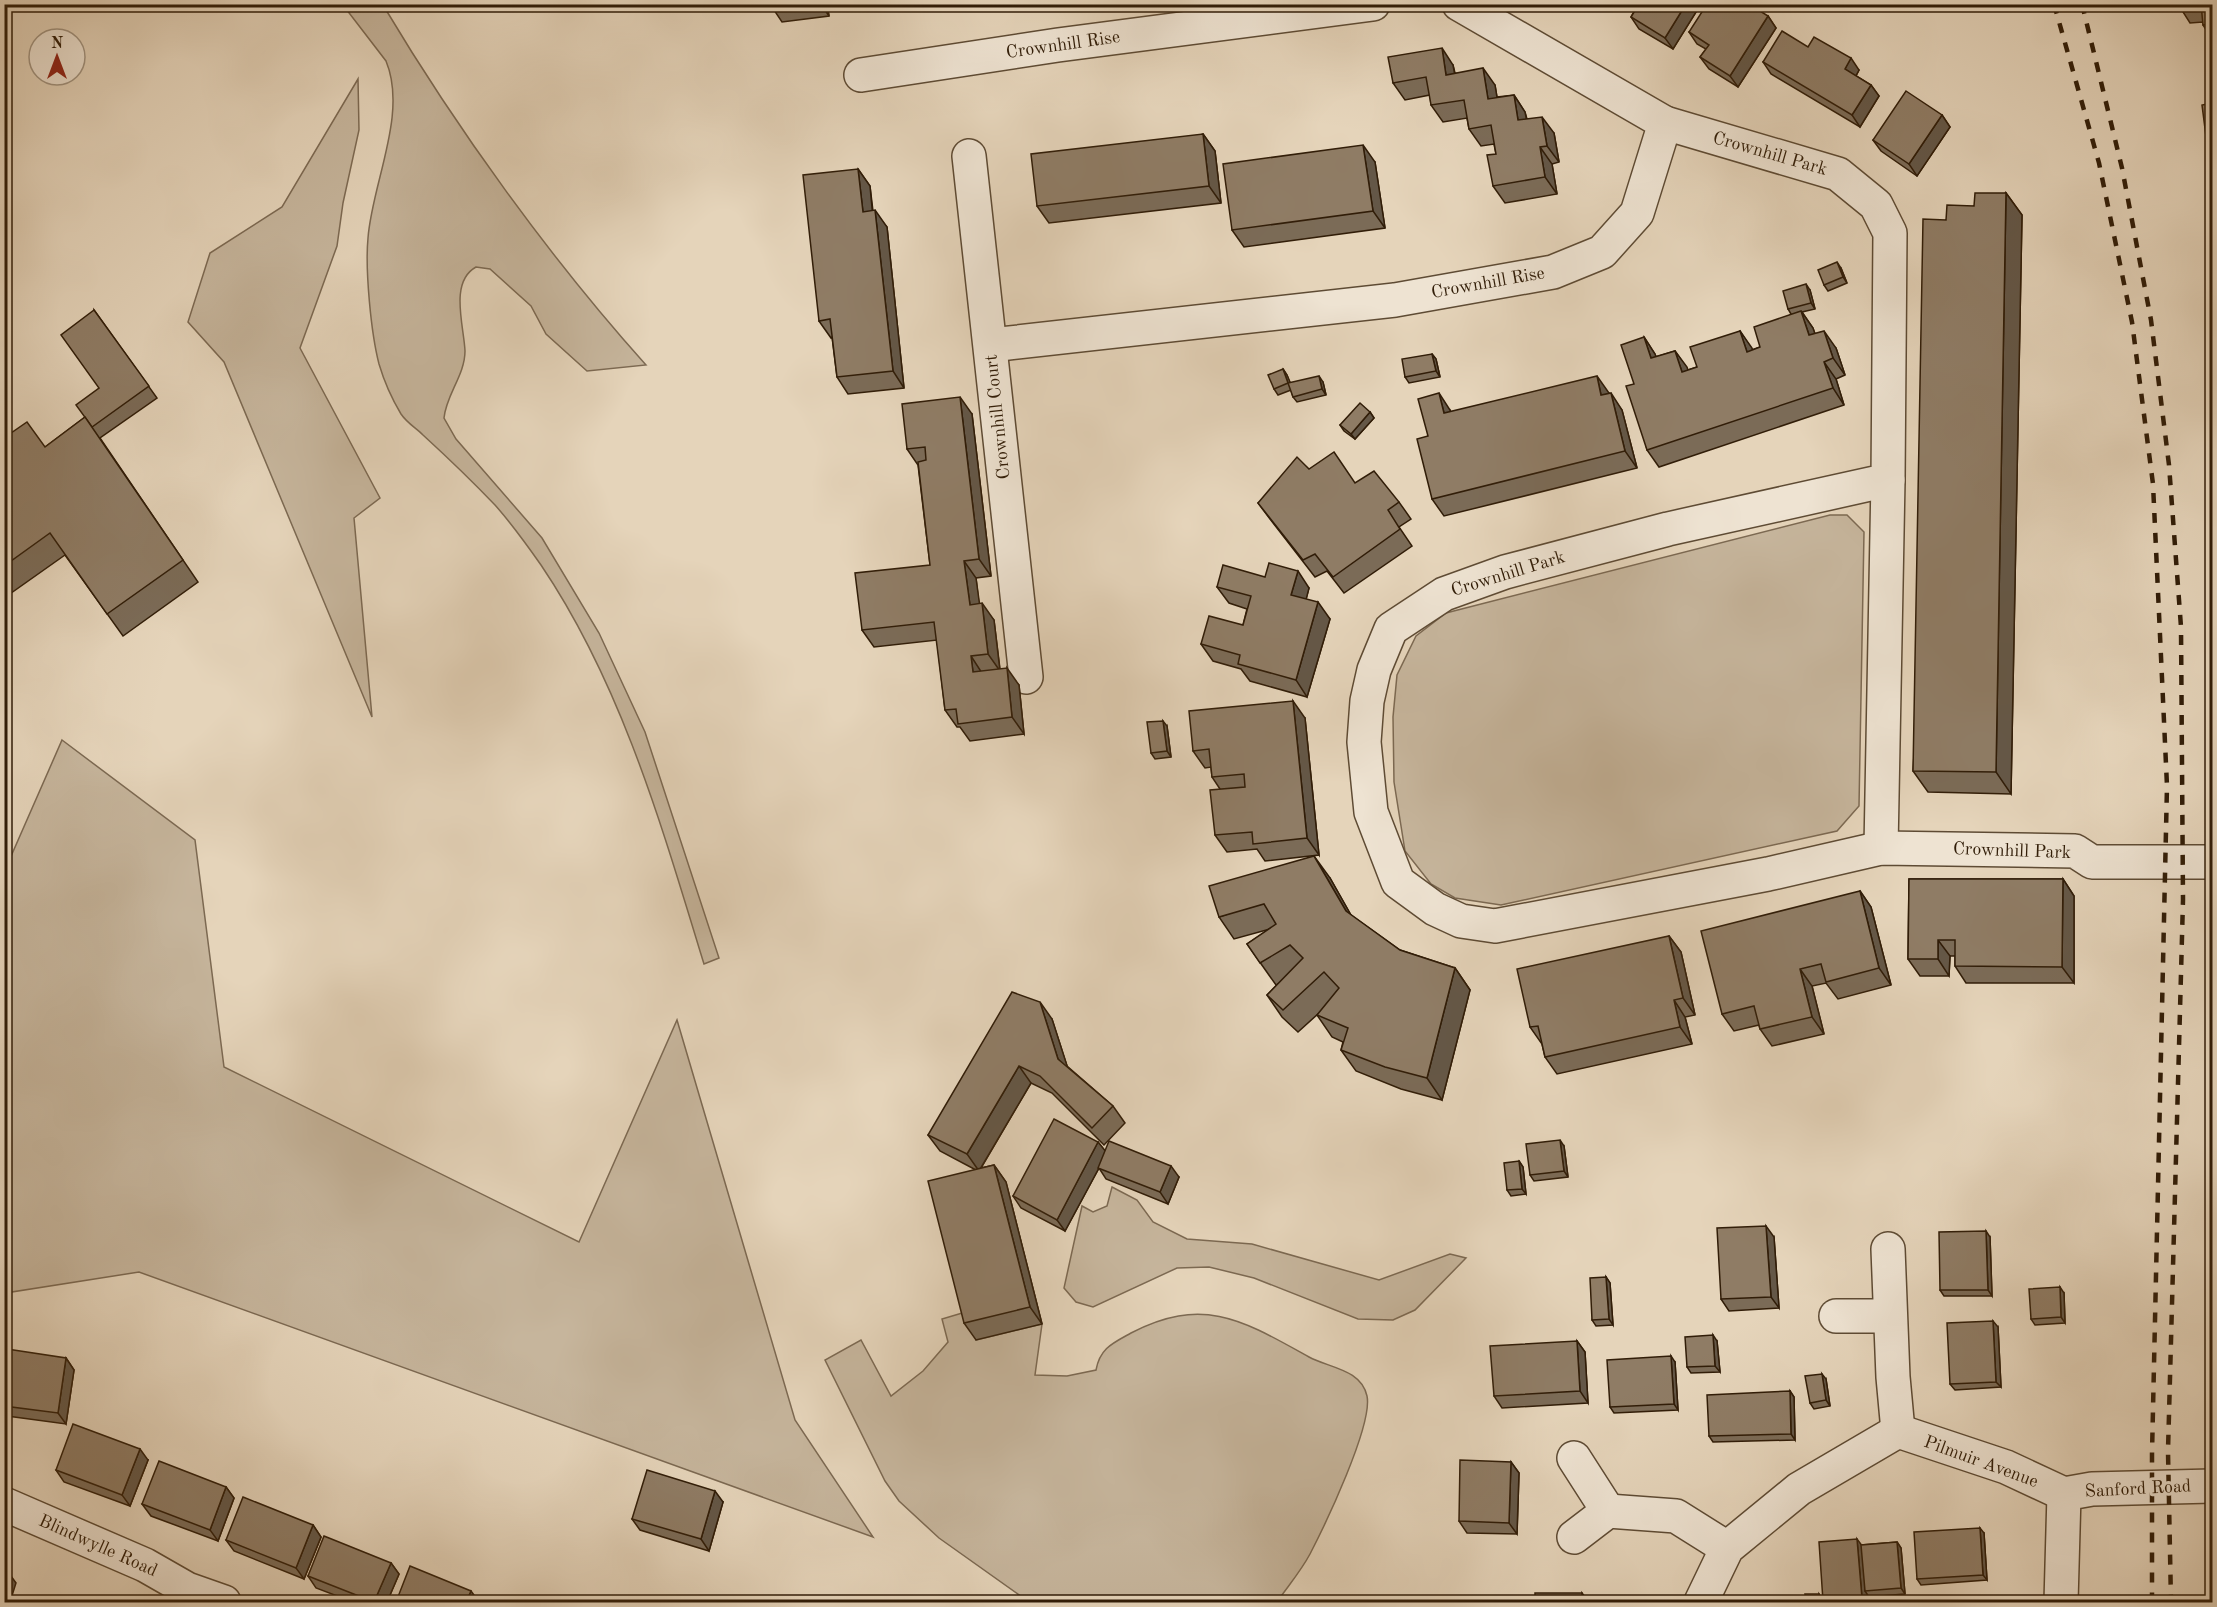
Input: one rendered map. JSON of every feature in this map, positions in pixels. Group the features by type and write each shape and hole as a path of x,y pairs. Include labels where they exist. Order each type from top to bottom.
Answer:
{"street":[{"name":"Crownhill Rise","path":"861,75 1058,45 1373,4"},
{"path":"1459,4 1665,123"},
{"name":"Crownhill Rise","path":"990,345 1395,300 1553,272 1602,252 1637,213 1665,123"},
{"name":"Crownhill Park","path":"1665,123 1838,174 1876,205 1890,232 1881,848"},
{"name":"Crownhill Court","path":"969,156 1026,677"},
{"name":"Crownhill Park","path":"1888,480 1668,529 1505,572 1444,594 1391,629 1374,670 1367,700 1364,742 1371,812 1398,882 1435,909 1461,921 1495,926 1768,874 1881,848 2075,851 2092,862 2212,862"},
{"path":"1701,1602 1727,1548 1799,1489 1898,1431 1889,1316 1888,1249"},
{"path":"1836,1316 1889,1316"},
{"name":"Pilmuir Avenue","path":"1898,1431 2006,1467 2064,1494"},
{"path":"1574,1458 1608,1511"},
{"name":"Sanford Road","path":"2061,1602 2064,1494 2092,1489 2212,1485"},
{"name":"Blindwylle Road","path":"4,1504 145,1564 187,1589 224,1602"},
{"path":"1574,1538 1608,1511 1676,1516 1727,1548"}],"shaded area":[{"path":"343,5 383,5 442,99 506,191 575,281 646,365 587,371 546,334 531,306 490,269 476,267 468,274 460,294 464,360 444,418 456,439 542,538 599,633 645,732 719,958 704,964 637,758 595,659 570,611 541,565 501,512 403,417 383,377 371,319 367,251 371,217 391,126 392,82 386,61"},
{"path":"358,79 359,130 343,203 337,246 300,348 380,498 354,518 372,717 224,362 188,322 210,253 282,207"},
{"path":"1830,515 1847,515 1864,532 1859,806 1837,831 1501,905 1455,898 1431,884 1405,851 1394,782 1393,717 1397,675 1416,636 1446,613"},
{"path":"62,740 195,840 224,1067 579,1242 677,1020 795,1420 873,1537 139,1272 5,1293 5,870"},
{"path":"1112,1187 1137,1200 1153,1222 1187,1239 1252,1244 1379,1280 1450,1254 1466,1258 1415,1310 1393,1320 1358,1319 1254,1278 1209,1267 1177,1268 1093,1307 1076,1302 1064,1288 1082,1206 1093,1212 1107,1206"},
{"path":"969,1311 976,1340 1042,1324 1035,1375 1067,1376 1096,1370 1104,1351 1131,1333 1157,1322 1180,1316 1202,1314 1223,1317 1243,1324 1317,1361 1343,1370 1358,1380 1367,1396 1367,1410 1356,1451 1310,1554 1277,1602 1029,1602 939,1538 899,1501 885,1481 825,1360 861,1340 891,1396 923,1371 948,1342 942,1319"}],"building":[{"path":"1639,4 1686,4 1665,38 1631,17"},
{"path":"1707,4 1749,4 1768,16 1730,76 1700,57 1709,45 1689,32"},
{"path":"2201,4 2212,4 2212,24 2203,25"},
{"path":"1782,31 1808,47 1814,37 1851,58 1845,69 1871,85 1852,115 1763,62"},
{"path":"1442,48 1446,75 1483,68 1488,99 1514,95 1518,120 1542,117 1547,146 1540,147 1545,177 1493,186 1487,155 1496,154 1491,125 1469,129 1464,100 1431,105 1426,77 1393,83 1388,57"},
{"path":"1906,91 1942,115 1909,164 1873,140"},
{"path":"2212,103 2212,151 2208,152 2202,105"},
{"path":"1203,134 1209,186 1037,206 1031,154"},
{"path":"1363,145 1373,211 1232,230 1223,164"},
{"path":"858,169 863,212 875,210 893,371 837,377 830,319 819,321 803,175"},
{"path":"1975,193 2006,193 1996,772 1913,771 1923,219 1946,220 1947,205 1974,206"},
{"path":"1837,262 1843,277 1824,285 1818,270"},
{"path":"1806,284 1811,303 1788,309 1783,291"},
{"path":"94,310 149,386 92,427 76,405 99,388 61,335"},
{"path":"1801,311 1809,335 1824,331 1833,358 1824,362 1833,388 1647,450 1626,386 1634,384 1621,345 1644,337 1651,358 1675,351 1682,372 1697,367 1690,347 1740,331 1747,352 1760,347 1754,327"},
{"path":"1432,354 1436,371 1405,377 1402,359"},
{"path":"1283,369 1288,383 1274,389 1268,375"},
{"path":"1319,376 1322,389 1293,397 1288,383"},
{"path":"1597,376 1601,395 1611,393 1625,451 1432,499 1417,439 1428,436 1418,399 1439,393 1444,413"},
{"path":"960,397 979,559 964,561 970,605 982,603 988,654 971,656 973,672 1007,668 1012,717 958,724 956,709 945,710 934,622 862,630 855,573 930,565 918,462 926,460 925,447 907,449 902,404"},
{"path":"1360,403 1370,412 1351,434 1340,425"},
{"path":"85,417 183,560 107,614 50,533 4,566 4,438 27,422 45,447"},
{"path":"4,427 10,435 4,438"},
{"path":"1334,452 1355,483 1374,471 1399,502 1388,510 1400,529 1333,577 1315,554 1303,560 1258,503 1297,457 1309,469"},
{"path":"1269,563 1298,571 1291,595 1318,602 1296,680 1238,664 1240,655 1201,644 1209,616 1243,625 1251,596 1217,587 1223,565 1265,577"},
{"path":"1293,701 1307,838 1253,844 1252,832 1215,835 1210,790 1245,787 1244,774 1212,777 1209,749 1193,751 1189,711"},
{"path":"1163,721 1167,751 1151,753 1147,722"},
{"path":"1314,856 1346,911 1400,950 1455,968 1427,1078 1385,1067 1341,1050 1348,1028 1317,1015 1339,988 1324,972 1283,1010 1267,995 1303,958 1290,945 1260,963 1247,944 1276,924 1264,904 1219,917 1209,886"},
{"path":"1909,879 2063,879 2062,967 1955,966 1955,940 1938,940 1938,959 1908,959"},
{"path":"1860,891 1879,968 1826,982 1821,964 1800,969 1812,1017 1760,1029 1754,1006 1722,1014 1701,931"},
{"path":"1669,936 1683,998 1674,1000 1680,1027 1545,1057 1538,1026 1530,1027 1517,969"},
{"path":"1012,992 1040,1002 1058,1059 1113,1106 1092,1128 1040,1076 1019,1066 967,1154 928,1135"},
{"path":"1054,1119 1098,1142 1057,1220 1013,1196"},
{"path":"1560,1140 1564,1171 1530,1175 1526,1144"},
{"path":"1109,1141 1171,1166 1160,1192 1098,1168"},
{"path":"1519,1161 1522,1189 1507,1190 1504,1163"},
{"path":"994,1165 1030,1307 964,1323 928,1181"},
{"path":"1766,1226 1771,1297 1721,1299 1717,1228"},
{"path":"1986,1231 1988,1290 1940,1290 1939,1232"},
{"path":"1606,1277 1609,1319 1592,1320 1590,1278"},
{"path":"2060,1287 2061,1317 2031,1319 2029,1289"},
{"path":"1993,1321 1996,1382 1950,1384 1947,1323"},
{"path":"1713,1335 1715,1366 1687,1367 1685,1337"},
{"path":"1577,1341 1580,1391 1494,1396 1490,1346"},
{"path":"7,1349 66,1358 58,1413 4,1406 4,1364"},
{"path":"1671,1356 1674,1404 1610,1407 1607,1360"},
{"path":"1822,1374 1826,1400 1810,1403 1805,1376"},
{"path":"1790,1391 1791,1434 1709,1436 1707,1395"},
{"path":"73,1424 140,1449 122,1495 56,1470"},
{"path":"1460,1460 1511,1462 1509,1523 1459,1521"},
{"path":"159,1461 226,1487 210,1530 142,1504"},
{"path":"647,1470 715,1491 701,1539 632,1519"},
{"path":"243,1497 313,1525 296,1568 226,1540"},
{"path":"1980,1528 1983,1575 1917,1579 1914,1532"},
{"path":"324,1536 391,1563 374,1602 308,1576"},
{"path":"1857,1539 1862,1598 1823,1601 1819,1542"},
{"path":"1897,1542 1901,1588 1865,1591 1861,1545"},
{"path":"410,1566 471,1591 466,1602 396,1602"},
{"path":"4,1570 8,1572 4,1583"},
{"path":"1535,1593 1582,1593 1582,1602 1535,1602"},
{"path":"1805,1594 1819,1594 1819,1602 1806,1602"},
{"path":"1933,1598 1934,1602 1917,1602 1918,1600"}],"railway":[{"path":"2054,4 2099,163 2132,322 2153,484 2167,786 2152,1454 2152,1602"},
{"path":"2082,4 2122,168 2151,320 2169,465 2181,627 2183,900 2168,1451 2171,1602"}]}
